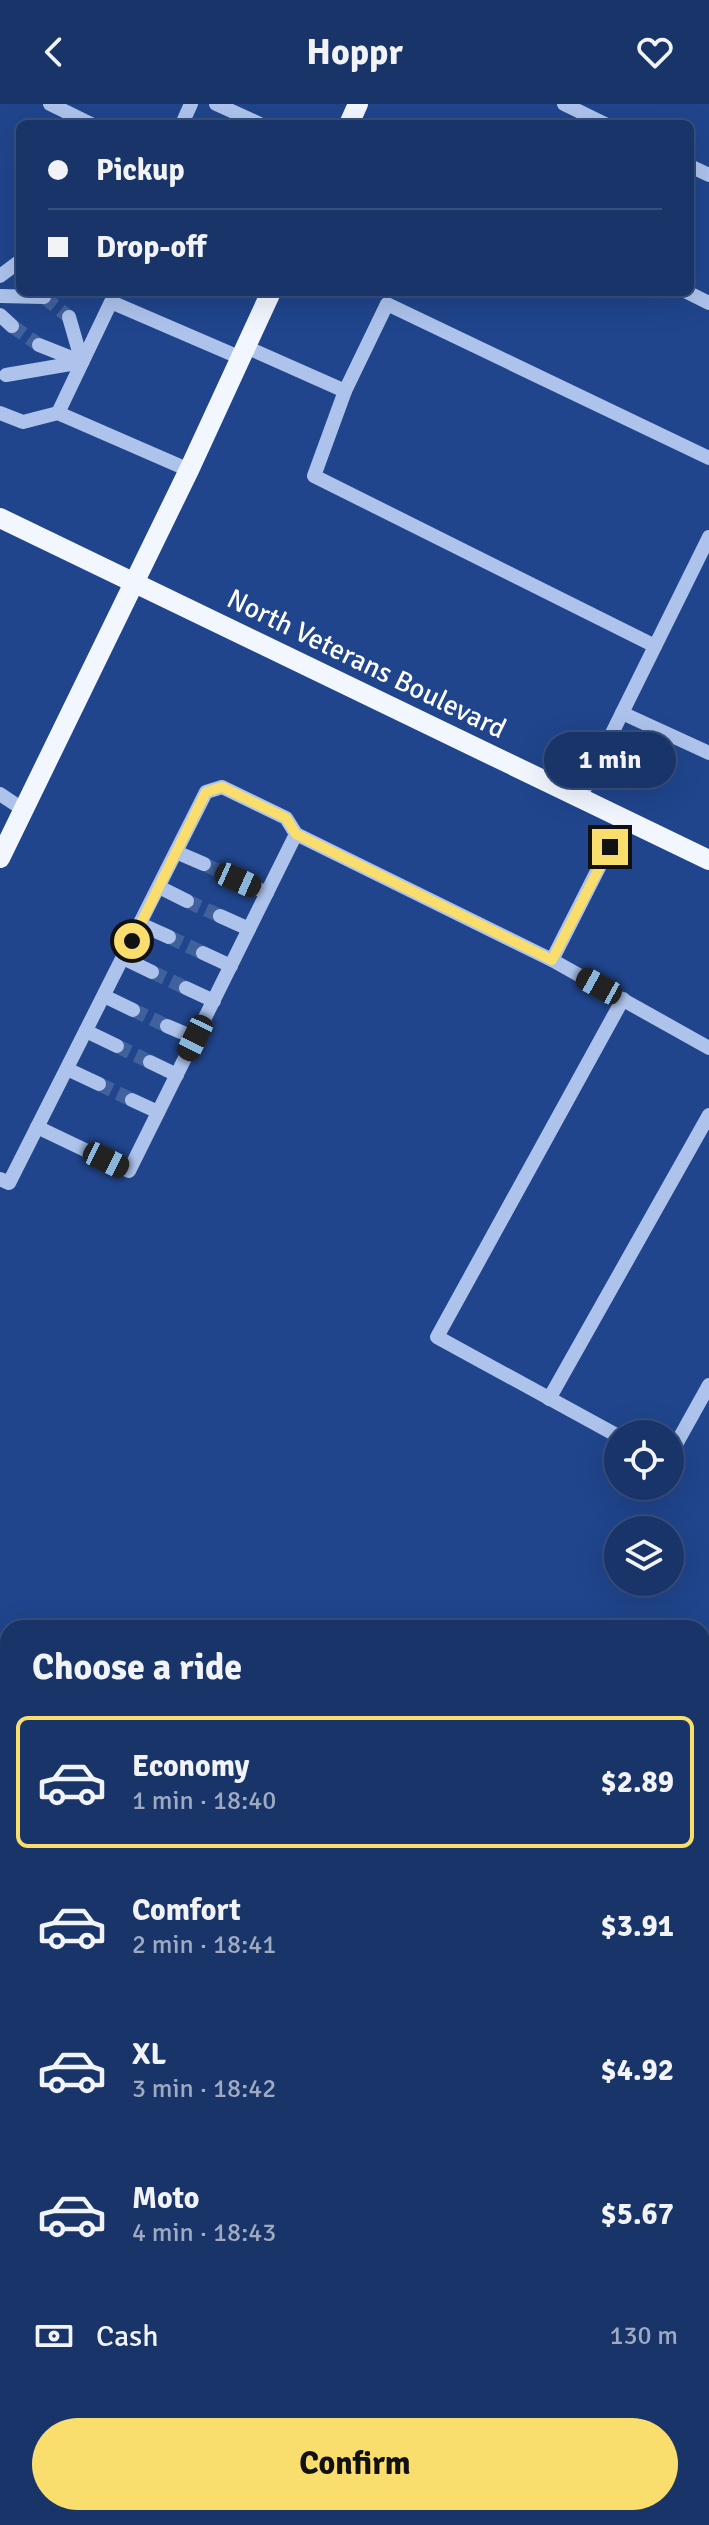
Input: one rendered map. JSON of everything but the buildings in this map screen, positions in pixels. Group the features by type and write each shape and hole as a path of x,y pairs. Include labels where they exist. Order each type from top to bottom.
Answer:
{"main road":[{"path":"0,858 189,470 269,296"},
{"name":"North Veterans Boulevard","path":"0,518 709,860"}],"street":[{"path":"50,104 83,120"},
{"path":"216,104 251,120"},
{"path":"564,104 597,120"},
{"path":"0,296 44,297"},
{"path":"58,413 108,297 345,391"},
{"path":"655,646 314,476 345,391 388,298 709,458"},
{"path":"0,315 12,326"},
{"path":"69,317 82,362"},
{"path":"39,345 82,362"},
{"path":"6,375 82,362"},
{"path":"0,413 23,422 58,413 189,470"},
{"path":"580,798 709,537"},
{"path":"622,713 709,753"},
{"path":"0,1179 9,1183 206,792 222,787 286,818 296,834 552,960 709,1048"},
{"path":"0,794 24,810"},
{"path":"552,960 624,818"},
{"path":"37,1127 129,1171 296,834"},
{"path":"176,852 204,864"},
{"path":"238,880 267,893"},
{"path":"159,887 187,901"},
{"path":"220,916 249,929"},
{"path":"140,924 169,937"},
{"path":"203,953 231,966"},
{"path":"123,958 152,972"},
{"path":"186,988 214,1001"},
{"path":"104,996 133,1010"},
{"path":"604,1428 437,1337 623,999"},
{"path":"167,1026 195,1038"},
{"path":"86,1031 117,1046"},
{"path":"150,1062 177,1075"},
{"path":"67,1069 99,1084"},
{"path":"132,1100 158,1112"},
{"path":"549,1399 709,1115"},
{"path":"684,1430 709,1385"}],"tunnel":[{"path":"44,297 69,317"},
{"path":"12,326 39,345"},
{"path":"204,864 238,880"},
{"path":"187,901 220,916"},
{"path":"169,937 203,953"},
{"path":"152,972 186,988"},
{"path":"133,1010 167,1026"},
{"path":"117,1046 150,1062"},
{"path":"99,1084 132,1100"}],"route":[{"path":"132,941 206,792 222,787 286,818 296,834 552,960 610,847"}]}
